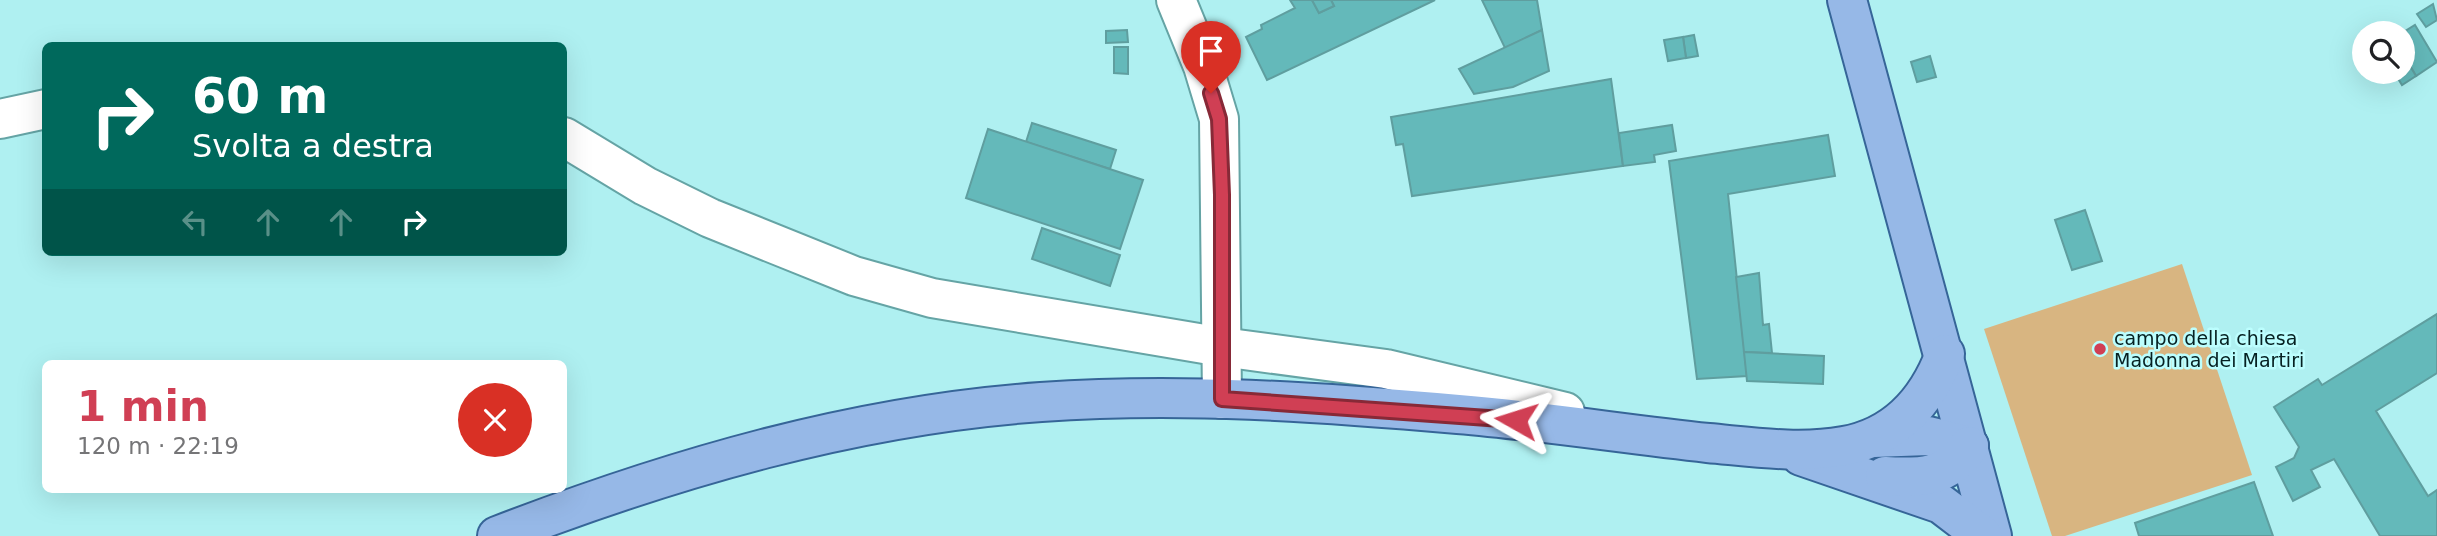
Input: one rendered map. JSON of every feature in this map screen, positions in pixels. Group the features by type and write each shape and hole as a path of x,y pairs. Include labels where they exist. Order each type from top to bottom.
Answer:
{"main road":[{"path":"1847,0 1945,354 1992,536"},
{"path":"1873,438 1914,409 1930,387 1945,354"},
{"path":"497,536 721,460 881,423 1038,402 1222,399 1461,414 1783,450 1836,447 1873,438 1928,436 1969,446"},
{"path":"1855,474 1928,477 1947,470 1969,446"},
{"path":"1783,450 1941,504 1959,514 1983,536"}],"street":[{"path":"1176,0 1203,66 1219,119 1222,399"},
{"path":"0,119 42,110"},
{"path":"567,139 645,186 710,218 854,276 932,298 1222,347 1385,369 1680,440"}],"shaded area":[{"path":"2182,264 2252,475 2065,536 2052,536 1984,329"}],"building":[{"path":"1290,0 1312,0 1319,13 1334,6 1331,0 1435,0 1267,80 1246,37 1262,29 1261,25 1295,8"},
{"path":"1312,0 1331,0 1334,6 1319,13"},
{"path":"1482,0 1537,0 1542,30 1505,48"},
{"path":"2433,4 2437,20 2426,27 2417,14"},
{"path":"2415,25 2437,62 2415,74"},
{"path":"1127,30 1128,42 1106,43 1106,31"},
{"path":"1542,30 1549,71 1513,87 1474,94 1459,69"},
{"path":"1694,35 1698,56 1686,58 1683,37"},
{"path":"1683,37 1686,58 1668,61 1664,40"},
{"path":"1114,47 1128,47 1128,74 1114,73"},
{"path":"1930,56 1936,77 1917,82 1911,62"},
{"path":"1611,79 1623,166 1412,196 1403,144 1396,145 1391,117"},
{"path":"1032,123 1116,150 1110,169 1026,142"},
{"path":"1672,125 1676,151 1654,155 1655,162 1623,166 1619,133"},
{"path":"988,129 1143,180 1120,249 966,198"},
{"path":"1828,135 1835,176 1728,194 1747,376 1697,379 1669,161"},
{"path":"2085,210 2102,261 2072,270 2055,220"},
{"path":"1042,228 1120,255 1110,286 1032,259"},
{"path":"1759,273 1763,325 1769,324 1772,353 1744,352 1736,277"},
{"path":"2437,314 2437,373 2376,411 2428,496 2437,490 2437,536 2380,536 2334,459 2311,470 2320,487 2293,501 2276,467 2294,458 2299,447 2274,407 2318,379 2322,385"},
{"path":"1744,352 1824,356 1823,384 1747,381"},
{"path":"2254,482 2273,536 2139,536 2135,523"}],"place":[{"name":"campo della chiesa Madonna dei Martiri","path":"2100,349"}],"route":[{"path":"1211,93 1219,119 1222,195 1222,399 1340,405 1516,420"}]}
